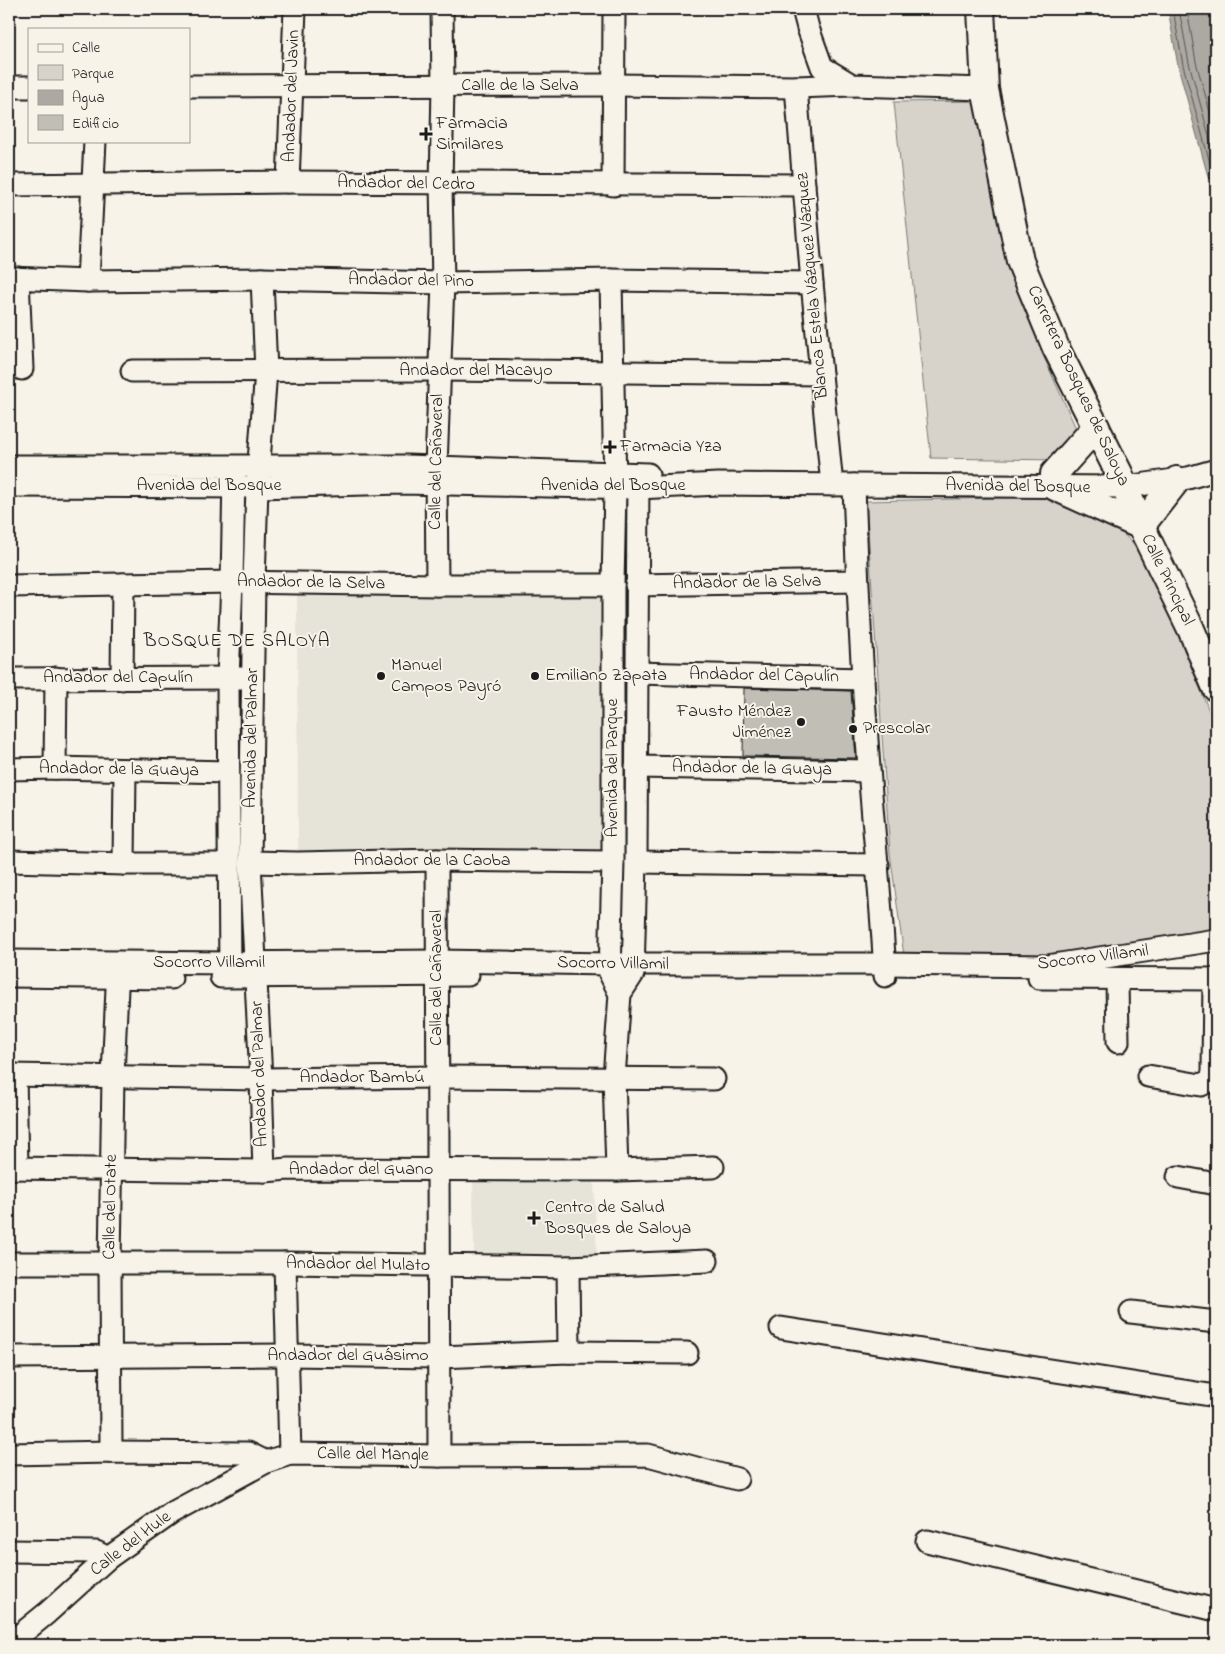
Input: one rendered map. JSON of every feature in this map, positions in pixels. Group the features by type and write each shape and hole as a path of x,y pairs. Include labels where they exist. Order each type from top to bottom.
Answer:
{"main road":[{"name":"Carretera Bosques de Saloya","path":"980,9 985,89 1020,261 1056,348 1122,480 1141,526"},
{"path":"1096,427 1054,480 1141,526 1184,474"},
{"name":"Calle Principal","path":"1141,526 1191,629 1216,688"}],"street":[{"name":"Andador del Javin","path":"288,182 295,9"},
{"name":"Calle del Cañaveral","path":"437,585 436,475 443,283 441,184 442,9"},
{"path":"612,185 614,9"},
{"path":"803,9 822,67 852,85"},
{"name":"Calle de la Selva","path":"190,86 613,85 796,87 852,85 985,89"},
{"path":"9,87 28,87"},
{"name":"Blanca Estela Vázquez Vázquez","path":"796,87 831,478"},
{"path":"88,281 95,142"},
{"name":"Andador del Cedro","path":"9,185 288,182 804,185"},
{"path":"14,278 21,369"},
{"name":"Andador del Pino","path":"14,278 88,281 262,279 443,283 611,280 812,282"},
{"path":"258,477 266,371 262,279"},
{"name":"Avenida del Parque","path":"610,969 613,862 615,480 611,280"},
{"name":"Andador del Macayo","path":"132,371 439,370 821,374"},
{"name":"Avenida del Bosque","path":"1184,474 1216,458"},
{"name":"Avenida del Bosque","path":"9,466 82,476 258,477 402,483 436,475 718,484 831,478 1122,480 1216,470"},
{"name":"Avenida del Bosque","path":"9,486 82,476"},
{"name":"Avenida del Palmar","path":"230,970 228,678 234,477"},
{"name":"Avenida del Palmar","path":"256,970 250,862 254,582 258,477"},
{"name":"Avenida del Bosque","path":"831,478 854,485 1054,480"},
{"name":"Avenida del Parque","path":"632,969 636,862 638,481"},
{"path":"854,485 863,679 885,970"},
{"name":"Andador de la Selva","path":"9,586 232,582 613,585"},
{"name":"Andador de la Selva","path":"636,585 857,582"},
{"path":"122,679 123,584"},
{"name":"Andador del Capulín","path":"636,673 863,679"},
{"path":"55,768 56,678"},
{"name":"Andador del Capulín","path":"9,679 253,678"},
{"name":"Andador de la Guaya","path":"9,769 55,768 228,772"},
{"name":"Andador de la Guaya","path":"636,768 869,771"},
{"path":"124,864 125,770"},
{"name":"Calle del Cañaveral","path":"437,860 439,1456"},
{"name":"Andador de la Caoba","path":"250,862 298,863 437,860 613,862"},
{"path":"9,861 229,864"},
{"path":"636,862 878,865"},
{"name":"Socorro Villamil","path":"9,976 118,970 438,968 632,969 714,973 1047,966 1216,940"},
{"name":"Socorro Villamil","path":"9,961 118,970"},
{"path":"610,969 620,994"},
{"path":"617,1170 614,1078 620,994 632,969"},
{"name":"Calle del Otate","path":"111,1452 112,1356 110,1262 113,1076 118,970"},
{"name":"Andador del Palmar","path":"256,970 264,1171"},
{"name":"Socorro Villamil","path":"885,970 1117,979 1215,979"},
{"path":"1117,979 1118,1042"},
{"path":"1148,1076 1201,1085 1211,1080 1213,1072 1215,979"},
{"path":"12,1075 13,1168"},
{"name":"Andador Bambú","path":"12,1075 261,1079 714,1079"},
{"name":"Andador del Guano","path":"13,1168 438,1171 617,1170 713,1167"},
{"path":"1178,1177 1216,1184"},
{"name":"Andador del Mulato","path":"9,1263 285,1263 568,1267 707,1261"},
{"path":"285,1263 290,1454"},
{"path":"568,1267 569,1352"},
{"path":"1131,1312 1216,1322"},
{"path":"781,1328 1216,1396"},
{"name":"Andador del Guásimo","path":"9,1357 287,1355 439,1357 569,1352 687,1353"},
{"path":"9,1454 111,1452 248,1453 266,1462"},
{"name":"Calle del Mangle","path":"266,1462 290,1454 439,1456 648,1455 737,1480"},
{"name":"Calle del Hule","path":"9,1644 47,1613 108,1558 172,1513 266,1462"},
{"path":"927,1541 1216,1610"},
{"path":"9,1551 96,1552 108,1558"}],"shaded area":[{"name":"Manuel Campos Payró","path":"297,595 605,595 603,856 298,858"},
{"name":"Centro de Salud Bosques de Saloya","path":"473,1177 594,1179 597,1262 474,1257"}],"green space":[{"path":"981,101 1014,252 1042,353 1079,435 1058,460 931,458 894,102"},
{"path":"1040,497 1105,513 1147,560 1208,708 1216,734 1216,932 1039,957 904,956 890,853 866,501"}],"water":[{"path":"1168,9 1216,9 1216,206 1178,66"}],"building":[{"name":"Fausto Méndez Jiménez","path":"744,688 851,691 856,758 743,756"}],"place":[{"name":"Farmacia Similares","path":"426,134"},
{"name":"Farmacia Yza","path":"610,447"},
{"name":"Manuel Campos Payró","path":"381,676"},
{"name":"Emiliano Zapata","path":"535,676"},
{"name":"Fausto Méndez Jiménez","path":"801,722"},
{"name":"Prescolar","path":"853,729"},
{"name":"Centro de Salud Bosques de Saloya","path":"534,1218"}],"district":[{"name":"BOSQUE DE SALOYA","path":"237,641"}]}
